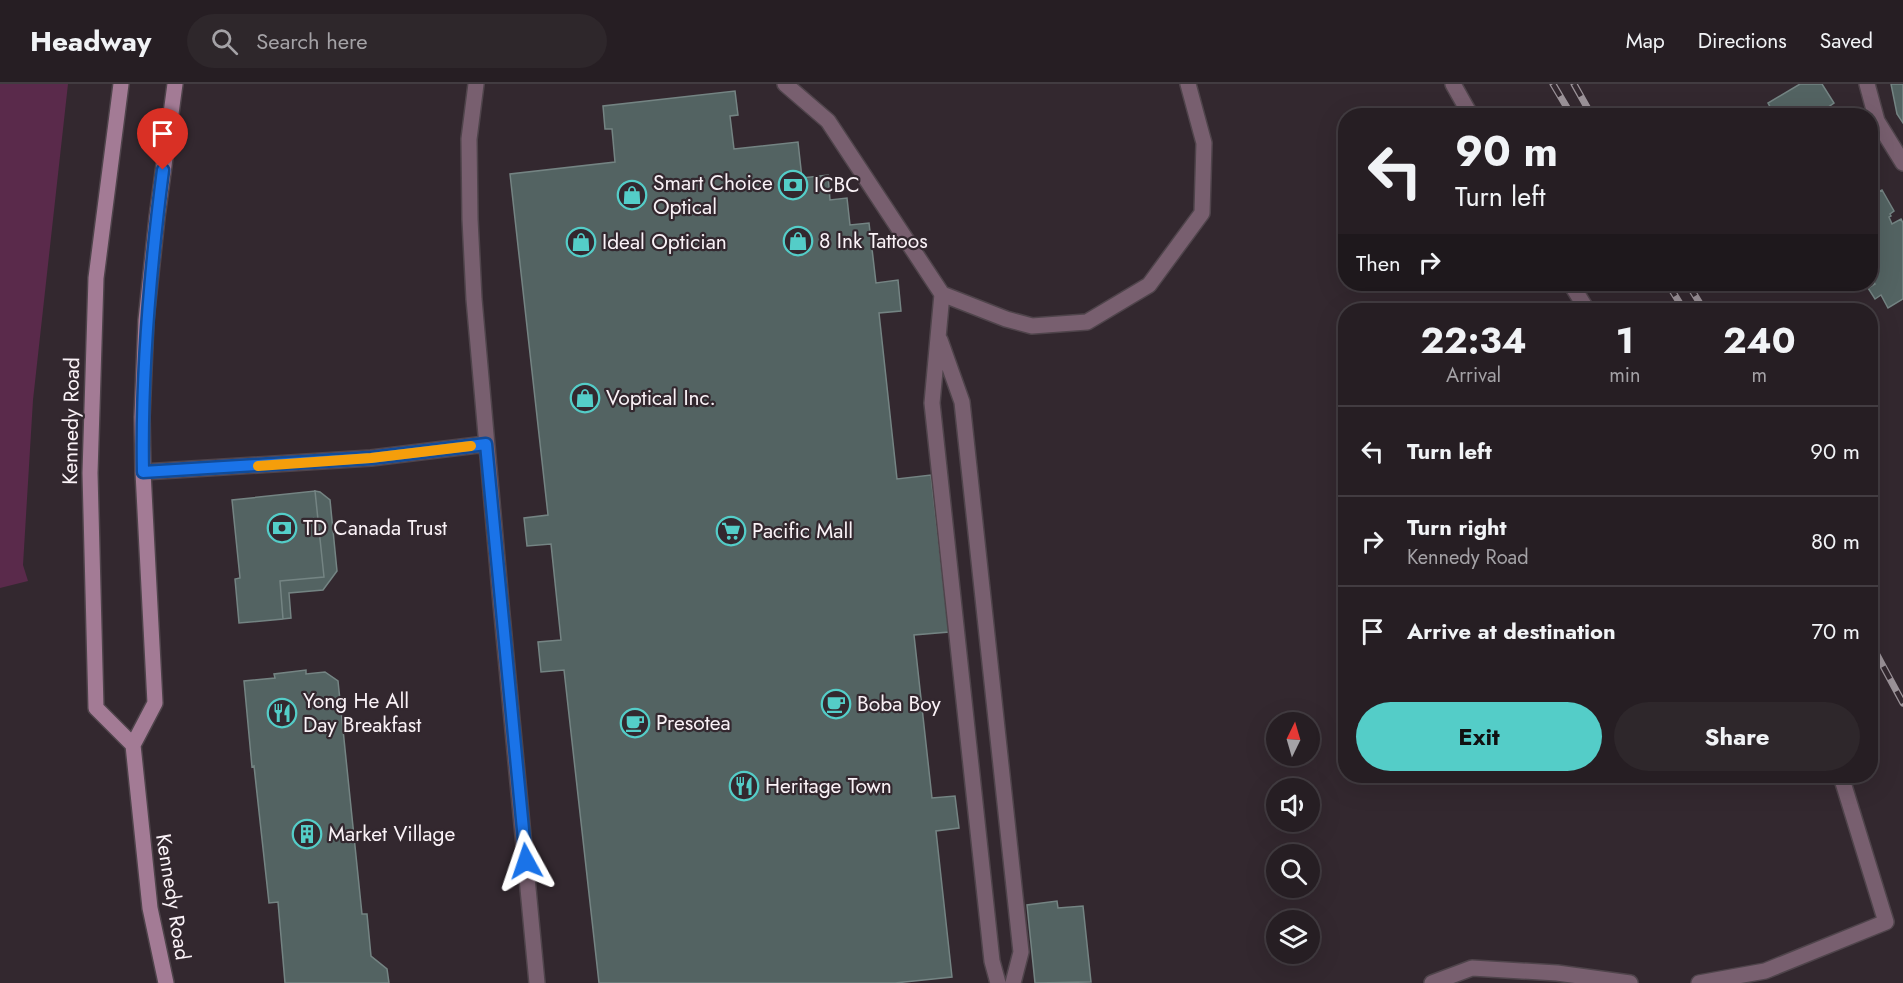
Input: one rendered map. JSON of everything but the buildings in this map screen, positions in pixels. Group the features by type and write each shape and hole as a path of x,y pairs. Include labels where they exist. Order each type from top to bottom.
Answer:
{"main road":[{"name":"Kennedy Road","path":"121,84 96,278 90,485 96,708 133,745 150,908 166,983"},
{"path":"133,745 155,703 142,417 146,320 175,84"}],"street":[{"path":"476,84 469,139 474,299 537,983"},
{"path":"785,84 828,121 942,294 1006,319 1032,326 1087,322 1149,285 1202,213 1204,143 1188,84"},
{"path":"1453,84 1467,108"},
{"path":"1867,84 1873,108"},
{"path":"1878,123 1903,163"},
{"path":"942,294 932,403 990,949 998,983"},
{"path":"938,335 962,402 1021,952 1013,983"},
{"path":"143,472 371,458 486,444"},
{"path":"1699,983 1765,971 1886,922 1843,783"},
{"path":"1432,983 1472,968 1557,973 1630,983"}],"shaded area":[{"path":"0,84 68,84 33,400 23,565 28,581 0,588"}],"railway":[{"path":"1553,84 1567,108"},
{"path":"1574,84 1588,108"},
{"path":"1672,291 1680,303"},
{"path":"1692,291 1700,303"},
{"path":"1878,657 1903,703"}],"slow traffic":[{"path":"258,466 371,458 471,446"}],"place":[{"name":"ICBC","path":"793,185"},
{"name":"Smart Choice Optical","path":"632,195"},
{"name":"8 Ink Tattoos","path":"798,241"},
{"name":"Ideal Optician","path":"581,242"},
{"name":"Voptical Inc.","path":"585,398"},
{"name":"TD Canada Trust","path":"282,528"},
{"name":"Pacific Mall","path":"731,531"},
{"name":"Boba Boy","path":"836,704"},
{"name":"Yong He All Day Breakfast","path":"282,713"},
{"name":"Presotea","path":"635,723"},
{"name":"Heritage Town","path":"744,786"},
{"name":"Market Village","path":"307,834"}],"route":[{"path":"163,170 146,320 142,417 143,472 371,458 486,444 526,861"}]}
